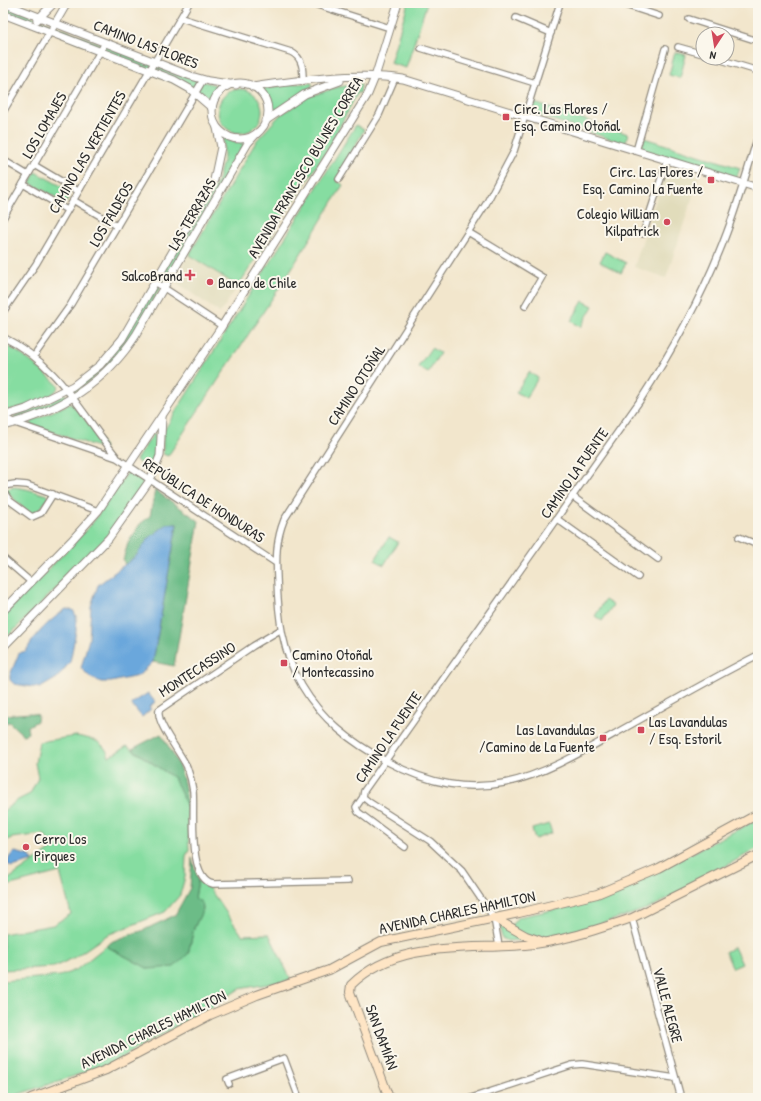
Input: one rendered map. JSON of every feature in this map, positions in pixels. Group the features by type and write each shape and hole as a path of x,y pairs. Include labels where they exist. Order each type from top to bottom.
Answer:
{"main road":[{"name":"AVENIDA CHARLES HAMILTON","path":"31,1098 106,1070 210,1015 257,995 329,970 381,942 576,900 625,883 659,868 758,814"},
{"name":"AVENIDA CHARLES HAMILTON","path":"351,985 374,967 405,955 426,951 526,945 548,942 632,918 758,855"},
{"path":"508,925 512,917 519,913"},
{"path":"494,918 526,936 548,942"},
{"name":"SAN DAMIÁN","path":"351,985 350,992 388,1098"}],"street":[{"name":"CAMINO LAS FLORES","path":"3,3 153,62 204,80 236,85"},
{"path":"33,25 54,3"},
{"path":"3,112 67,3"},
{"name":"CAMINO LAS VERTIENTES","path":"3,312 36,264 153,62 189,3"},
{"path":"313,3 390,28"},
{"name":"AVENIDA FRANCISCO BULNES CORREA","path":"3,611 98,511 222,326 368,94 375,77 398,3"},
{"name":"CAMINO OTOÑAL","path":"560,3 509,163 494,192 288,513 279,535 276,563 280,630 294,671 315,706 345,736 364,749 417,776 450,785 484,786 520,780 545,771 758,656"},
{"path":"619,3 659,16"},
{"name":"CAMINO LAS FLORES","path":"3,14 179,82 195,93 212,108"},
{"path":"181,18 292,52 297,55 302,63 303,81"},
{"path":"516,18 551,33"},
{"path":"689,19 758,41"},
{"name":"LOS LOMAJES","path":"3,218 105,43"},
{"path":"678,47 695,52"},
{"path":"421,48 535,83"},
{"path":"636,150 665,49"},
{"path":"735,64 758,71"},
{"path":"356,78 335,82 305,94 265,121 256,133 245,138 236,138 224,134 217,128 213,120 212,108 215,98 222,90 236,85 253,87 303,81 356,78 375,77 395,78 412,81 758,188"},
{"path":"339,179 378,116 395,78"},
{"name":"LOS FALDEOS","path":"34,356 71,304 204,80"},
{"path":"253,87 262,94 267,104 265,121"},
{"name":"LAS TERRAZAS","path":"68,389 91,373 108,357 128,330 196,212 214,180 217,170 221,147 217,128"},
{"name":"LAS TERRAZAS","path":"73,398 91,386 115,363 136,336 204,217 248,143 256,133"},
{"name":"CAMINO LA FUENTE","path":"405,847 358,812 356,806 364,797 367,786 385,760 639,402 683,330 719,253 758,136"},
{"path":"3,160 28,175"},
{"path":"643,234 667,160"},
{"path":"34,165 78,191"},
{"path":"23,184 67,210"},
{"path":"73,200 118,226"},
{"path":"196,212 204,217"},
{"path":"468,232 542,277 525,306"},
{"path":"155,282 222,326"},
{"name":"REPÚBLICA DE HONDURAS","path":"3,337 34,356 68,389 117,458"},
{"path":"108,357 115,363"},
{"path":"3,416 26,409 68,389"},
{"path":"3,426 42,414 73,398"},
{"path":"3,647 109,538 150,480 160,456 162,415"},
{"name":"REPÚBLICA DE HONDURAS","path":"3,416 15,423 117,458 276,563"},
{"path":"3,486 24,484 98,511"},
{"path":"3,491 10,501 27,515 32,517 39,514 52,494"},
{"path":"572,496 658,559"},
{"path":"556,519 638,577"},
{"path":"739,537 758,545"},
{"path":"3,558 31,582"},
{"name":"MONTECASSINO","path":"280,630 253,646 159,710 161,721 186,766 190,778 193,792 195,851 201,877 206,882 213,884 348,881"},
{"name":"CAMINO LA FUENTE","path":"364,797 430,841 448,856 468,879 494,918 499,946"},
{"name":"VALLE ALEGRE","path":"632,918 681,1098"},
{"path":"229,1084 227,1079 284,1058 299,1098"},
{"path":"471,1098 572,1065 582,1064 675,1078"}],"shaded area":[{"name":"Colegio William Kilpatrick","path":"667,166 699,177 666,278 634,267"},
{"path":"189,255 238,286 220,313 174,281"}],"green space":[{"path":"408,3 427,3 406,68 390,63"},
{"path":"3,5 176,74 219,86 219,89 213,96 212,103 201,94 3,10"},
{"path":"675,52 686,55 680,78 669,75"},
{"path":"312,83 312,87 271,113 270,102 261,89 290,84"},
{"path":"361,84 360,94 358,92 329,147 238,286 189,255 257,140 280,115 308,97 338,87"},
{"path":"236,89 244,89 256,95 262,107 262,115 256,127 244,133 236,133 224,127 218,115 218,107 224,95"},
{"path":"535,103 628,134 625,144 532,113"},
{"path":"356,125 364,130 336,180 343,185 287,276 168,456 163,454 163,432"},
{"path":"223,137 231,141 244,141 245,143 133,334 108,367 74,393 73,390 105,364 217,183 224,157"},
{"path":"644,138 740,168 736,179 641,149"},
{"path":"35,172 71,191 66,203 30,183"},
{"path":"605,252 626,263 621,273 600,262"},
{"path":"583,301 593,306 581,327 571,321"},
{"path":"3,343 18,352 59,386 55,392 36,403 6,411 3,410"},
{"path":"431,348 440,353 428,373 418,367"},
{"path":"529,372 538,378 526,398 516,392"},
{"path":"65,394 68,398 42,411 14,419 14,416 47,404"},
{"path":"69,404 75,405 105,447 104,449 31,425 32,421"},
{"path":"154,433 156,437 156,447 148,470 136,460"},
{"path":"128,472 144,483 105,540 3,641 3,616 91,525"},
{"path":"14,487 47,495 48,498 38,512 34,515 29,514 5,490"},
{"path":"155,490 199,521 174,666 153,662 177,524 167,524 149,538 136,556 125,565 123,560 128,543 140,524 150,516"},
{"path":"389,537 398,542 384,565 375,560"},
{"path":"605,600 613,605 602,621 595,616"},
{"path":"31,713 38,715 37,721 27,727 28,733 23,735 9,722 3,723 3,715"},
{"path":"161,734 180,768 187,807 174,778 132,749"},
{"path":"76,736 96,741 104,747 109,757 127,746 174,778 187,806 189,850 186,856 185,877 180,895 165,912 107,935 75,957 54,967 3,970 3,934 53,925 71,914 60,872 3,887 3,883 53,848 44,834 11,838 3,843 3,811 18,800 30,794 38,778 35,763 39,742"},
{"path":"758,819 758,848 654,906 573,932 543,938 508,941 502,938 499,924 509,928 518,917 578,905 616,892"},
{"path":"549,824 552,833 535,839 532,829"},
{"path":"192,858 198,880 195,898 202,903 203,909 194,928 188,954 174,967 149,969 106,946 113,941 144,930 175,915 190,888"},
{"path":"198,880 209,888 242,935 269,934 291,980 239,989 205,1011 142,1045 114,1063 16,1095 14,1098 3,1098 3,981 60,976 76,970 106,946 149,969 188,954 194,928 203,909 202,903 195,898"},
{"path":"734,947 742,964 733,968 725,952"}],"water":[{"path":"167,524 177,524 153,662 138,676 111,682 101,682 91,678 81,668 89,639 91,606 98,585 136,556 149,538"},
{"path":"66,609 73,610 76,616 76,631 70,662 57,678 40,688 14,684 10,680 10,675 19,653 26,651 43,628"},
{"path":"148,693 155,702 149,707 151,709 142,717 131,704"},
{"path":"15,852 30,856 33,861 12,867 8,865 9,858"}],"place":[{"name":"Circ. Las Flores / Esq. Camino Otoñal","path":"506,117"},
{"name":"Circ. Las Flores / Esq. Camino La Fuente","path":"711,180"},
{"name":"Colegio William Kilpatrick","path":"667,222"},
{"name":"SalcoBrand","path":"190,275"},
{"name":"Banco de Chile","path":"210,282"},
{"name":"Camino Otoñal / Montecassino","path":"284,663"},
{"name":"Las Lavandulas / Esq. Estoril","path":"641,730"},
{"name":"Las Lavandulas /Camino de La Fuente","path":"603,738"},
{"name":"Cerro Los Pirques","path":"26,847"}]}
